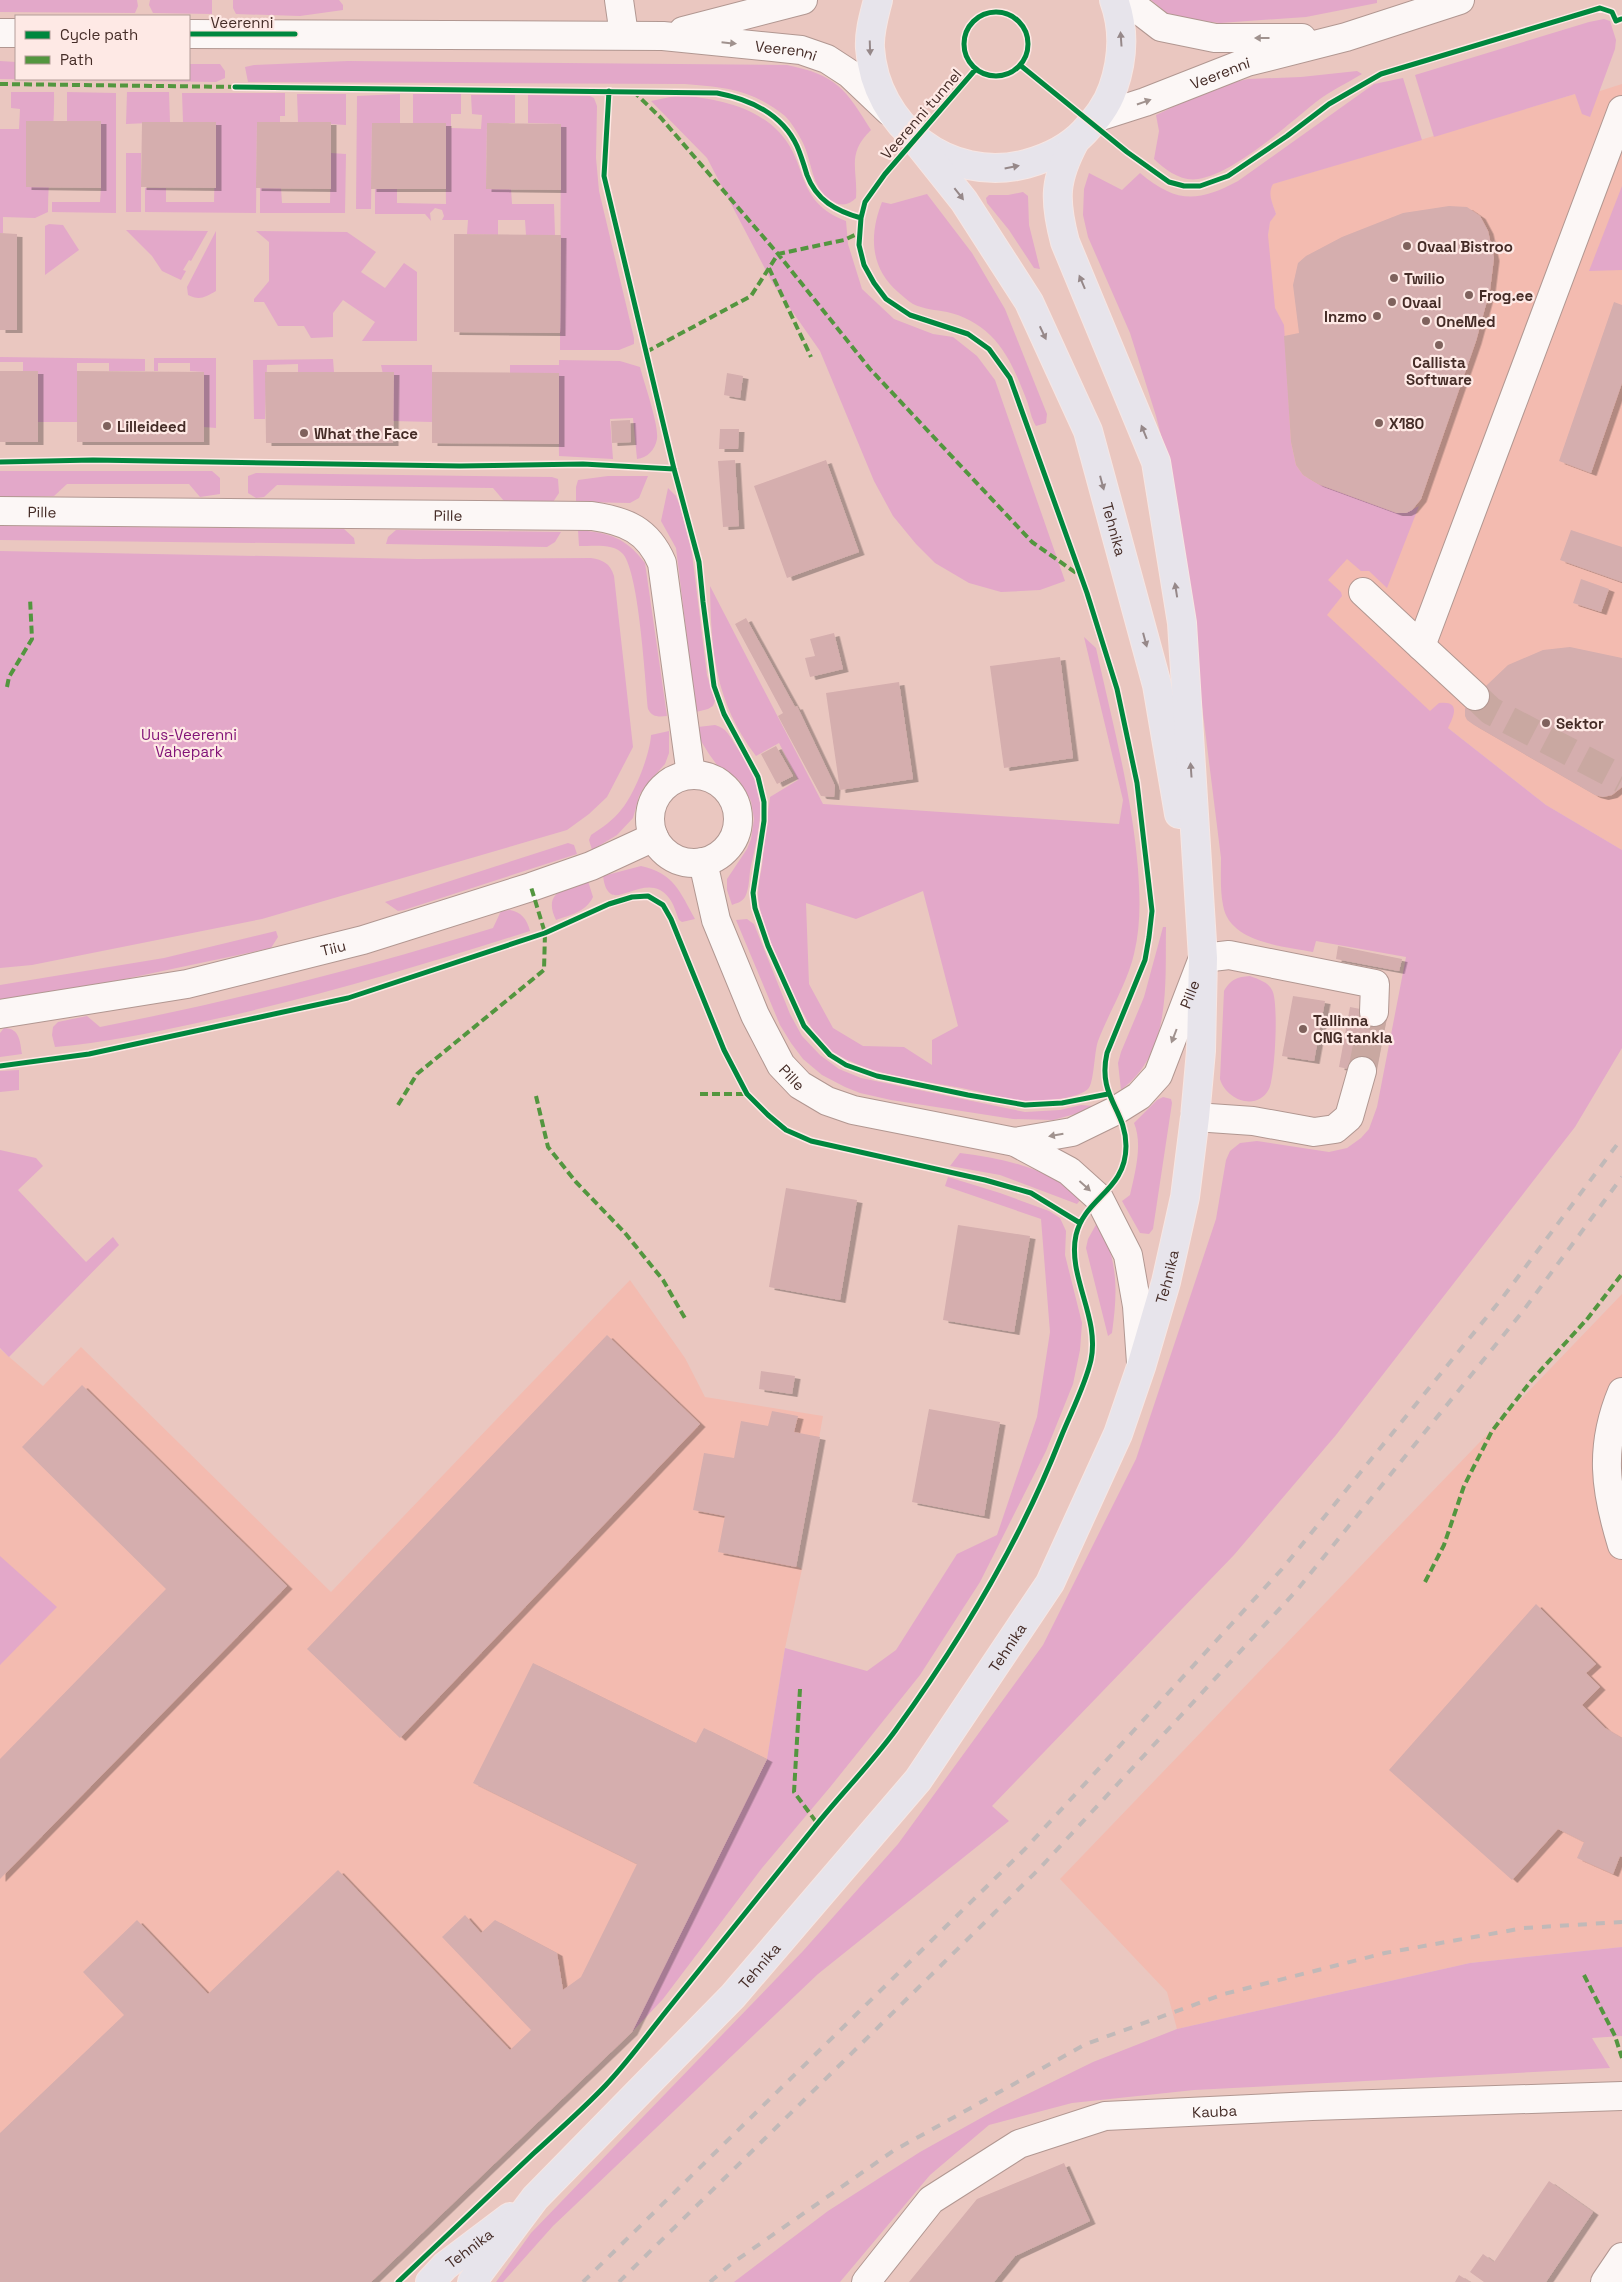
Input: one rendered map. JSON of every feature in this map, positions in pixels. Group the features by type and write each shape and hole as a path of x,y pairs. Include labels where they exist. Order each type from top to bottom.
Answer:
{"main road":[{"path":"878,0 871,25 872,69 879,91 889,111 918,142 949,161 976,168 1008,169 1047,159 1075,142 1098,117 1110,97 1119,71 1122,44 1119,15 1114,0"},
{"name":"Tehnika","path":"918,142 964,200 1029,302 1088,431 1157,685 1203,958"},
{"name":"Tehnika","path":"472,2282 535,2198 733,1996 918,1780 1050,1583 1118,1434 1141,1367 1166,1282 1185,1197 1201,1051 1203,958 1182,623 1156,462 1065,242 1057,214 1058,186 1063,164 1075,142"},
{"name":"Tehnika","path":"430,2282 445,2266 535,2198"}],"street":[{"path":"619,0 624,35"},
{"name":"Veerenni","path":"663,36 803,0"},
{"name":"Veerenni","path":"1126,0 1161,27 1215,38 1346,37"},
{"name":"Veerenni","path":"1098,117 1145,102 1247,62 1346,37 1460,0"},
{"path":"0,33 15,33"},
{"name":"Veerenni","path":"190,34 663,36 801,50 827,59 850,74 889,111"},
{"path":"1421,646 1616,145 1622,110"},
{"name":"Pille","path":"0,511 592,516 628,524 645,535 656,548 662,563 691,775"},
{"path":"1363,592 1475,696"},
{"path":"691,775 704,776 716,781 730,795 738,813 734,839 726,850 715,858 703,862 680,861 660,847 654,837 650,823 651,809 656,796 677,778 691,775"},
{"name":"Tiiu","path":"0,1014 188,984 363,940 532,887 591,866 654,837"},
{"name":"Pille","path":"703,862 716,920 755,1015 781,1065 800,1085 827,1101 853,1110 1015,1142 1069,1171 1099,1198 1128,1256 1138,1306 1141,1367"},
{"path":"1203,958 1229,955 1375,984 1374,1012"},
{"name":"Pille","path":"1015,1142 1072,1132 1116,1111 1139,1096 1158,1075 1203,958"},
{"path":"1195,1117 1253,1121 1314,1132 1335,1129 1349,1117 1362,1071"},
{"path":"1622,1392 1607,1438 1607,1460 1611,1508 1622,1545"},
{"name":"Kauba","path":"866,2282 931,2200 1019,2144 1105,2116 1302,2106 1622,2096"},
{"path":"1605,2282 1622,2257"}],"shaded area":[{"path":"1622,84 1622,850 1546,805 1448,728 1262,558 1268,235 1270,221 1276,214 1269,194 1272,184 1575,94 1600,91"},
{"path":"630,1280 685,1358 705,1397 823,1416 796,1566 802,1569 785,1648 767,1759 632,2032 371,2282 0,2282 0,1349 43,1386 81,1347 331,1592"},
{"path":"1622,1294 1622,1947 1470,1963 1177,2029 1167,1992 1060,1879"}],"green space":[{"path":"0,0 137,0 138,6 135,13 0,12"},
{"path":"150,0 212,0 212,14 153,13 149,5"},
{"path":"233,0 339,0 343,5 343,10 300,16 236,14 233,8"},
{"path":"1151,0 1377,0 1377,3 1306,17 1220,23 1184,19 1167,13"},
{"path":"1604,19 1610,21 1616,40 1615,49 1590,117 1582,114 1575,94 1434,137 1415,75"},
{"path":"0,61 15,62 15,79 0,79"},
{"path":"348,61 787,65 817,73 838,86 854,104 871,130 858,147 856,154 856,198 848,204 842,205 832,201 820,189 813,174 806,149 787,118 762,100 738,91 685,84 248,82 245,67"},
{"path":"190,64 220,64 225,71 225,78 216,82 72,80 190,80"},
{"path":"1357,71 1362,74 1321,98 1244,159 1212,175 1198,179 1186,179 1169,171 1154,159 1159,131 1156,115 1218,86 1248,79 1301,77"},
{"path":"1403,78 1422,140 1273,184 1271,188 1271,199 1276,214 1270,222 1268,235 1275,308 1284,325 1291,442 1296,465 1303,475 1318,484 1397,513 1406,513 1419,506 1387,588 1369,571 1361,571 1347,559 1328,580 1341,592 1342,596 1327,615 1430,711 1439,703 1451,704 1454,714 1448,728 1546,805 1622,850 1622,1048 1575,1127 1336,1435 1234,1555 992,1806 1009,1821 818,1974 553,2226 503,2282 496,2282 531,2233 803,1951 898,1844 1043,1645 1136,1459 1216,1219 1226,1160 1230,1151 1240,1143 1257,1141 1329,1152 1347,1148 1361,1138 1369,1129 1377,1107 1406,957 1316,941 1313,952 1273,945 1246,935 1227,918 1222,899 1221,858 1175,489 1156,416 1130,333 1088,237 1083,215 1084,189 1089,173 1122,190 1140,173 1153,183 1176,195 1187,197 1210,193 1238,181 1374,84"},
{"path":"11,92 54,92 48,212 35,218 3,217 3,233 0,233 0,129 19,129 20,109 11,108"},
{"path":"67,92 116,93 116,213 52,212 52,202 100,202 101,187 67,121"},
{"path":"127,92 169,92 170,122 126,124"},
{"path":"182,93 285,93 285,116 280,116 280,122 257,122 256,213 145,212 145,188 166,188 166,202 214,202 216,122 183,122"},
{"path":"297,94 346,94 346,125 298,122"},
{"path":"400,94 400,123 372,123 371,209 356,209 357,96"},
{"path":"413,94 461,94 461,114 451,114 451,128 481,129 482,115 472,114 471,95 515,95 515,123 487,124 486,189 511,189 512,204 554,204 555,235 526,235 525,220 498,220 498,235 467,234 468,220 442,220 444,216 442,210 435,208 430,213 431,221 425,214 375,214 375,189 397,189 397,203 446,204 445,123 413,123"},
{"path":"528,95 590,96 594,98 597,106 596,158 599,191 634,338 634,344 619,350 560,350 561,124 528,123"},
{"path":"680,95 720,101 733,105 757,115 769,123 788,144 795,156 804,181 818,203 829,213 846,221 848,244 862,289 894,319 933,334 953,337 977,356 995,380 1065,581 1040,590 1001,592 969,583 935,563 916,544 893,516 874,481 820,351 773,284 707,158 651,101"},
{"path":"126,153 141,153 141,212 126,212"},
{"path":"331,153 346,154 345,213 260,213 260,188 281,188 282,203 330,203"},
{"path":"1622,186 1622,270 1589,271"},
{"path":"1023,192 1028,196 1029,225 1040,269 1034,268 1009,230 987,203 986,198 989,195 1008,195"},
{"path":"927,194 972,253 1005,309 1047,414 1046,423 1036,426 1012,366 1002,349 986,331 958,315 913,304 889,283 882,272 877,262 874,239 875,227 882,202 891,204"},
{"path":"49,224 63,225 79,250 45,275 45,226"},
{"path":"126,230 208,231 191,261 189,260 183,270 186,271 181,280 162,271 152,256"},
{"path":"216,231 216,291 202,298 192,297 188,295 187,287"},
{"path":"256,231 347,232 376,252 361,272 385,288 404,263 417,272 417,341 362,341 375,322 343,300 333,313 333,337 311,338 304,326 278,326 264,302 254,302 254,299 269,281 269,242"},
{"path":"0,357 145,359 145,371 109,371 109,363 77,363 77,422 38,422 38,371 23,371 23,362 0,362"},
{"path":"154,358 216,358 216,428 204,427 204,372 190,371 190,363 158,363 158,371 154,371"},
{"path":"333,359 334,372 298,372 298,364 267,365 265,419 254,419 253,360"},
{"path":"559,360 620,361 640,367 654,414 657,432 656,443 650,453 637,459 633,418 610,419 613,459 559,456 558,373 510,373 510,365 559,365"},
{"path":"381,365 432,365 432,422 393,421"},
{"path":"0,471 212,471 220,478 220,494 200,497 189,484 67,484 54,496 0,497"},
{"path":"256,473 552,477 558,479 559,493 553,502 504,501 493,488 277,485 264,497 256,498 248,493 248,476"},
{"path":"608,476 648,476 639,498 630,503 576,502 578,480"},
{"path":"668,488 676,496 680,506 692,553 707,675 715,701 713,706 708,709 696,712 676,548 661,521"},
{"path":"0,526 344,529 354,538 355,544 0,540"},
{"path":"396,530 561,532 555,542 547,547 386,544 388,537"},
{"path":"578,530 616,538 631,547 645,563 667,716 656,716 651,714 648,709 637,603 629,565 623,554 614,548 579,546"},
{"name":"Uus-Veerenni Vahepark","path":"0,551 417,559 591,558 599,560 608,565 614,576 633,747 607,797 589,814 567,830 262,919 32,965 0,968"},
{"path":"710,586 823,804 1119,824 1123,800 1084,637 1096,648 1121,758 1131,813 1138,869 1139,911 1138,933 1131,965 1098,1041 1092,1081 1088,1089 1074,1096 1053,1100 1023,1101 1010,1099 880,1072 842,1058 821,1042 803,1013 773,949 760,910 758,896 770,797 798,780 779,743 756,756 742,736 732,716 724,696 714,654","holes":["923,891 958,1026 932,1040 932,1065 904,1047 863,1046 833,1028 809,984 806,903 856,919"]},
{"path":"715,725 728,733 747,763 756,781 760,805 758,833 749,884 745,897 732,905 727,890 727,879 747,849 751,839 754,819 751,801 739,780 717,765 701,741 698,727"},
{"path":"669,731 669,753 665,764 645,786 639,796 633,818 617,835 592,850 589,840 591,835 603,827 621,810 631,795 644,764 651,735"},
{"path":"568,843 574,845 577,854 404,910 398,911 385,902"},
{"path":"641,866 661,873 669,879 680,892 695,919 682,922 679,920 669,898 662,891 654,888 637,889 616,895 611,894 607,890 603,876"},
{"path":"588,881 593,897 590,902 582,910 556,920 552,910 554,897 565,889"},
{"path":"510,910 517,912 523,917 530,931 323,993 239,1014 144,1034 55,1047 52,1035 53,1027 58,1022 87,1016 100,1027 298,983 493,928 501,911"},
{"path":"747,919 754,924 790,1014 802,1036 820,1055 839,1069 861,1078 1025,1112 1060,1110 1081,1105 1097,1108 1053,1120 1013,1119 891,1100 860,1093 822,1075 803,1059 780,1025 736,920"},
{"path":"1163,927 1166,927 1165,994 1157,1037 1149,1057 1138,1074 1121,1090 1118,1063 1144,997"},
{"path":"276,931 278,937 271,948 82,988 0,999 0,985 164,958"},
{"path":"1250,976 1265,983 1272,990 1276,1023 1273,1070 1269,1089 1264,1096 1250,1101 1242,1100 1228,1093 1220,1079 1224,991 1235,979"},
{"path":"4,1028 13,1030 16,1033 20,1040 22,1054 0,1057 0,1033"},
{"path":"19,1070 19,1090 0,1092 0,1071"},
{"path":"1163,1097 1171,1099 1172,1103 1153,1229 1149,1234 1140,1233 1122,1201 1130,1195 1136,1168 1138,1140 1134,1123 1157,1100"},
{"path":"0,1150 36,1158 43,1166 18,1190 86,1262 113,1237 119,1245 9,1357 0,1348"},
{"path":"960,1153 993,1158 1025,1166 1054,1179 1081,1199 1077,1204 1000,1175 950,1166"},
{"path":"948,1177 1000,1193 1049,1211 1060,1218 1066,1231 1065,1255 1082,1323 1080,1350 1073,1384 1046,1451 980,1582 920,1675 762,1868 663,1999 632,2032 767,1759 785,1648 867,1671 896,1650 957,1554 997,1535 1037,1417 1050,1332 1041,1219 945,1186"},
{"path":"1098,1221 1105,1235 1115,1276 1114,1317 1112,1333 1108,1336 1086,1248 1088,1239"},
{"path":"0,1556 57,1607 0,1665"},
{"path":"1622,1947 1622,2036 1592,2038 1610,2068 1194,2090 1072,2103 989,2125 930,2175 840,2282 734,2282 828,2211 920,2152 999,2108 1093,2062 1177,2029 1470,1963"}],"building":[{"path":"26,121 101,121 101,188 26,187"},
{"path":"142,122 216,122 216,188 141,187"},
{"path":"257,122 331,122 331,189 256,188"},
{"path":"372,123 446,123 446,189 371,189"},
{"path":"487,123 561,124 561,190 486,189"},
{"path":"1449,206 1467,207 1480,216 1488,231 1494,258 1490,290 1476,341 1421,499 1412,510 1406,513 1397,513 1318,484 1303,475 1296,465 1291,442 1284,336 1299,333 1293,285 1298,263 1306,256 1342,237 1403,213"},
{"path":"0,233 17,234 17,330 0,330"},
{"path":"454,234 561,235 560,333 454,332"},
{"path":"1614,302 1622,305 1622,383 1591,473 1559,461"},
{"path":"0,371 38,371 38,442 0,442"},
{"path":"77,371 204,372 204,442 77,442"},
{"path":"265,372 394,372 393,443 266,443"},
{"path":"432,372 559,373 559,444 432,443"},
{"path":"727,373 743,376 740,398 724,395"},
{"path":"630,420 631,442 612,443 611,421"},
{"path":"720,429 739,429 738,449 719,449"},
{"path":"735,460 739,526 723,527 718,461"},
{"path":"826,460 859,552 787,578 754,486"},
{"path":"1571,530 1622,547 1622,582 1560,560"},
{"path":"1581,579 1609,589 1601,612 1573,603"},
{"path":"746,618 795,707 797,706 835,786 834,797 821,796 778,716 783,713 735,624"},
{"path":"834,633 843,669 810,677 805,658 815,656 810,639"},
{"name":"Sektor","path":"1570,647 1622,658 1622,787 1612,795 1603,797 1595,795 1474,725 1465,716 1465,709 1468,703 1508,665 1543,650"},
{"path":"1060,657 1073,758 1004,768 990,666"},
{"path":"899,682 913,779 840,790 826,693"},
{"path":"776,746 793,776 777,784 761,754"},
{"path":"1338,946 1402,959 1399,971 1336,959"},
{"name":"Tallinna CNG tankla","path":"1293,996 1325,1001 1314,1061 1282,1056"},
{"path":"1350,1007 1381,1013 1370,1073 1339,1067"},
{"path":"786,1188 857,1200 840,1300 769,1287"},
{"path":"958,1225 1030,1236 1014,1332 943,1320"},
{"path":"607,1335 700,1424 400,1738 307,1649"},
{"path":"761,1371 795,1376 792,1394 759,1389"},
{"path":"82,1385 287,1586 0,1879 0,1759 166,1589 22,1447"},
{"path":"929,1409 1000,1422 984,1516 912,1502"},
{"path":"772,1411 798,1416 794,1432 820,1437 796,1567 718,1552 725,1516 693,1510 704,1453 734,1458 741,1421 768,1426"},
{"path":"1536,1604 1596,1664 1586,1673 1600,1687 1582,1705 1605,1728 1622,1738 1622,1857 1620,1856 1613,1874 1577,1858 1584,1842 1558,1829 1512,1880 1389,1770"},
{"path":"533,1663 696,1743 704,1728 767,1759 632,2032 371,2282 0,2282 0,2133 124,2015 83,1972 137,1920 208,1994 338,1870 510,2050 531,2030 442,1937 465,1915 481,1933 495,1920 557,1953 563,1990 581,1977 637,1864 473,1783"},
{"path":"1064,2163 1090,2221 1015,2256 994,2282 909,2282 977,2199"},
{"path":"1549,2181 1593,2212 1546,2282 1484,2282 1470,2272 1483,2254 1494,2262"},
{"path":"1459,2275 1470,2282 1455,2282"}],"tunnel":[{"path":"1475,696 1491,711 1622,779"},
{"path":"1362,1071 1374,1012"}],"railway":[{"path":"583,2282 1025,1849 1282,1569 1503,1297 1622,1138"},
{"path":"619,2282 1039,1869 1297,1590 1523,1311 1622,1177"},
{"path":"710,2282 731,2264 893,2151 1086,2044 1224,1994 1385,1953 1524,1928 1622,1922"}],"marked path":[{"path":"0,84 238,87"},
{"path":"633,91 661,118 778,254 870,369 1032,542 1079,575"},
{"path":"646,352 751,296 778,254 844,240 859,233"},
{"path":"769,268 811,357"},
{"path":"7,687 9,677 32,639 30,598"},
{"path":"398,1105 417,1074 544,970 545,933 531,887"},
{"path":"700,1094 747,1094"},
{"path":"536,1096 548,1147 576,1182 625,1233 663,1280 686,1320"},
{"path":"1425,1582 1444,1545 1464,1486 1492,1431 1531,1381 1588,1318 1622,1274"},
{"path":"800,1689 794,1792 817,1823"},
{"path":"1584,1975 1615,2036 1622,2058"}],"cycle path":[{"path":"1020,65 1127,152 1169,182 1184,186 1200,186 1228,176 1287,136 1329,104 1381,74 1600,8 1612,12 1616,21 1621,19"},
{"path":"990,12 1002,12 1019,21 1026,32 1028,44 1026,56 1019,67 1002,76 990,76 978,71 969,62 964,50 964,38 969,26 978,17 990,12"},
{"path":"190,34 295,34"},
{"name":"Veerenni tunnel","path":"398,2282 597,2095 631,2056 813,1829 895,1731 966,1626 1008,1552 1045,1476 1082,1389 1091,1360 1093,1344 1091,1328 1079,1281 1074,1250 1076,1235 1081,1222 1088,1211 1113,1184 1124,1161 1125,1133 1109,1092 1105,1068 1107,1053 1145,960 1152,911 1137,783 1117,689 1087,593 1010,378 989,349 968,334 910,315 886,299 864,265 859,245 861,218 865,202 885,174 975,70"},
{"path":"235,87 717,93 741,99 774,117 791,135 811,184 821,198 835,208 861,218"},
{"path":"609,91 604,176 674,469 699,562 714,686 724,714 758,777 764,802 764,821 753,893 755,908 768,946 804,1026 830,1055 846,1065 877,1076 1025,1105 1062,1103 1108,1094"},
{"path":"0,462 93,460 460,466 583,464 674,469"},
{"path":"0,1066 89,1054 348,998 545,933 609,904 632,897 648,896 663,905 671,919 724,1050 747,1094 786,1130 811,1141 985,1180 1031,1193 1080,1223"}],"place":[{"name":"Ovaal Bistroo","path":"1407,246"},
{"name":"Twilio","path":"1394,278"},
{"name":"Frog.ee","path":"1469,295"},
{"name":"Ovaal","path":"1392,302"},
{"name":"Inzmo","path":"1377,316"},
{"name":"OneMed","path":"1426,321"},
{"name":"Callista Software","path":"1439,345"},
{"name":"X180","path":"1379,423"},
{"name":"Lilleideed","path":"107,426"},
{"name":"What the Face","path":"304,433"},
{"name":"Sektor","path":"1546,723"},
{"name":"Tallinna CNG tankla","path":"1303,1029"}]}
